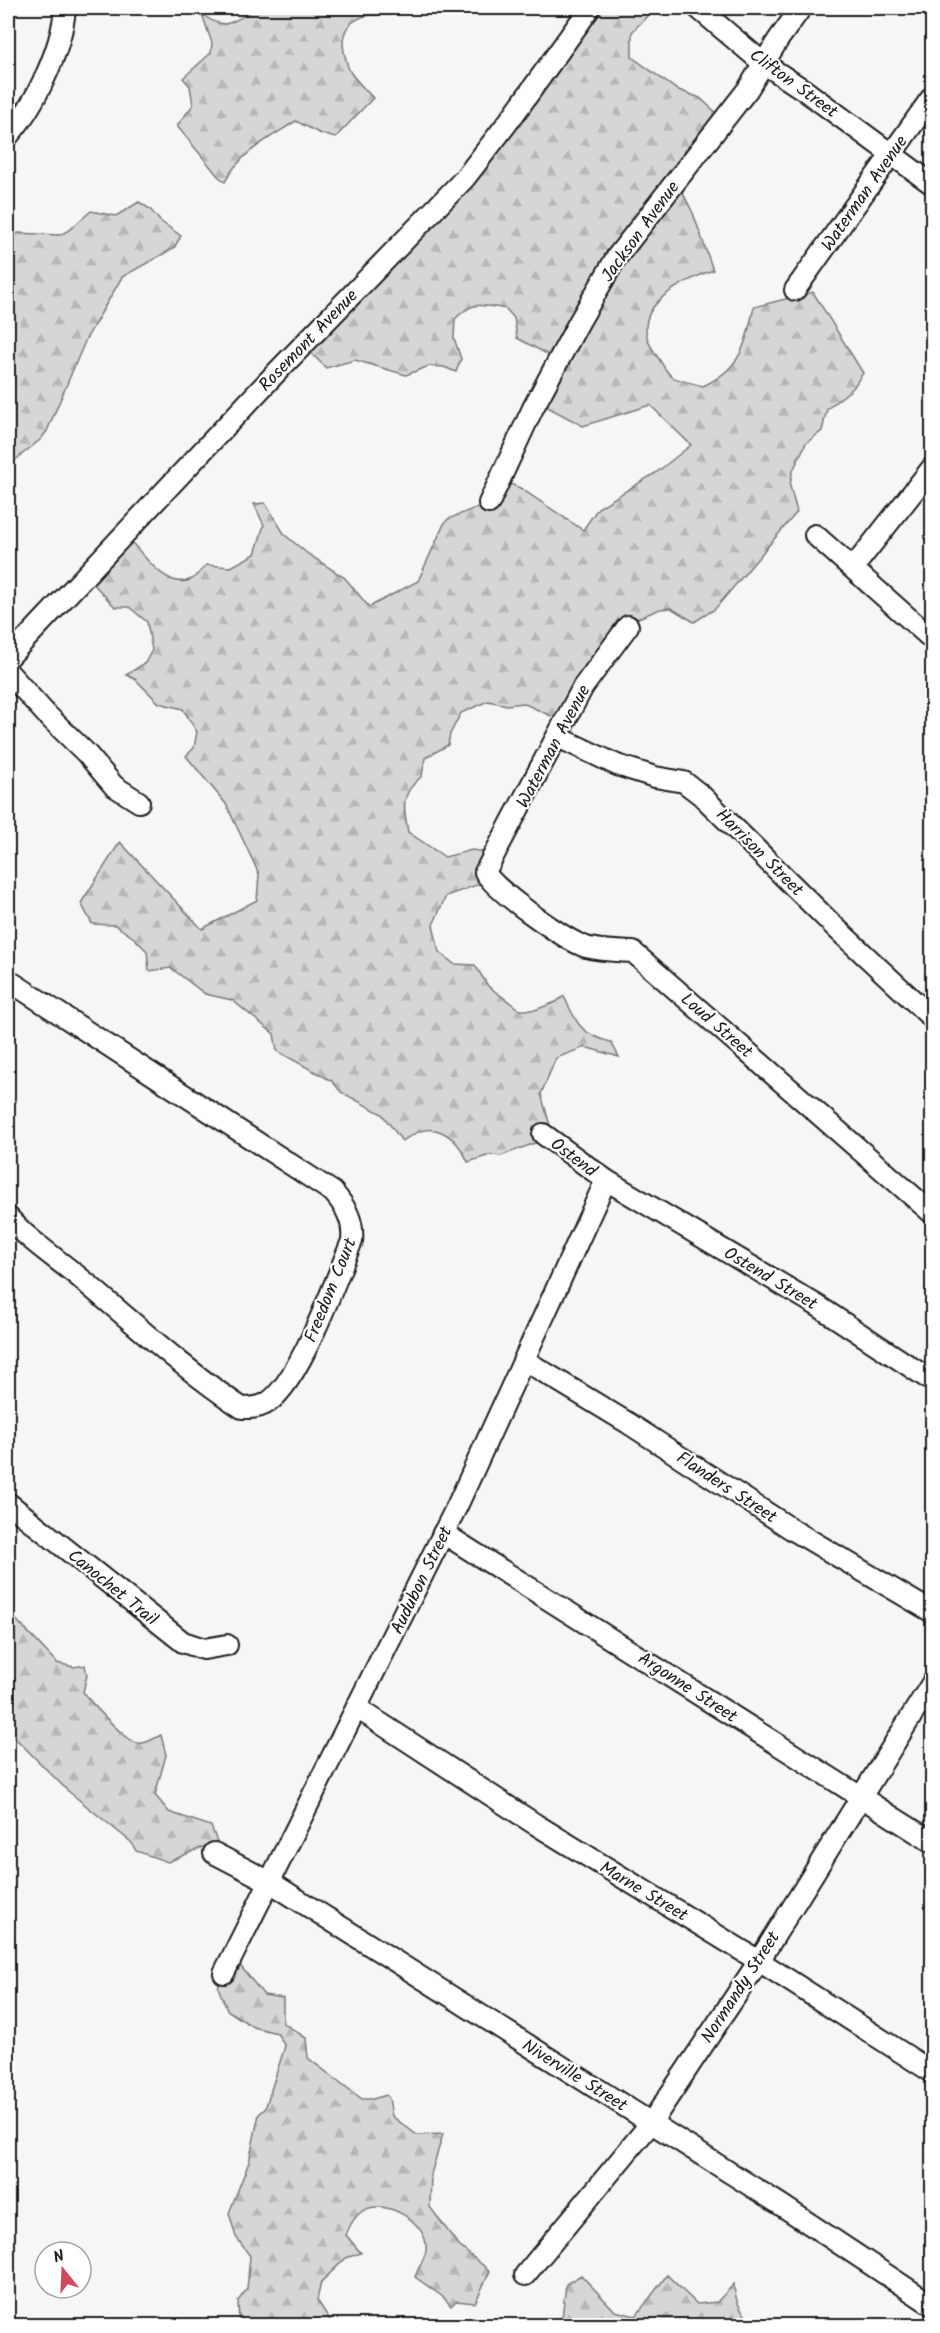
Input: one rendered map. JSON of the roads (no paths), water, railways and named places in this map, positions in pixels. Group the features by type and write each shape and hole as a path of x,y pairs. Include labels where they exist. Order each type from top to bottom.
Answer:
{"street":[{"path":"8,136 17,126 46,74 56,46 65,8"},
{"name":"Rosemont Avenue","path":"8,658 273,376 465,178 590,8"},
{"name":"Clifton Street","path":"698,8 763,63 933,184"},
{"name":"Jackson Avenue","path":"489,503 533,408 616,258 748,89 801,8"},
{"name":"Waterman Avenue","path":"795,290 933,97"},
{"path":"854,568 933,468"},
{"path":"815,535 933,639"},
{"name":"Waterman Avenue","path":"485,872 583,687 628,626"},
{"path":"8,672 86,753 114,786 139,802"},
{"name":"Harrison Street","path":"558,737 617,765 655,777 684,782 701,795 837,929 933,1018"},
{"name":"Loud Street","path":"485,872 498,889 547,924 586,947 633,952 933,1213"},
{"name":"Freedom Court","path":"8,980 333,1192 346,1206 353,1229 352,1241 299,1366 279,1394 266,1404 242,1408 161,1347 37,1245 8,1217"},
{"name":"Ostend","path":"543,1134 606,1180"},
{"name":"Audubon Street","path":"224,1973 443,1533 606,1180"},
{"name":"Ostend Street","path":"606,1180 818,1306 933,1381"},
{"name":"Flanders Street","path":"524,1360 628,1423 793,1530 933,1612"},
{"name":"Canochet Trail","path":"8,1503 183,1642 204,1649 227,1645"},
{"name":"Argonne Street","path":"443,1533 561,1605 933,1842"},
{"name":"Normandy Street","path":"525,2275 651,2123 759,1961 933,1683"},
{"name":"Marne Street","path":"357,1708 535,1824 759,1961 933,2072"},
{"name":"Niverville Street","path":"214,1853 270,1882 933,2305"}]}
